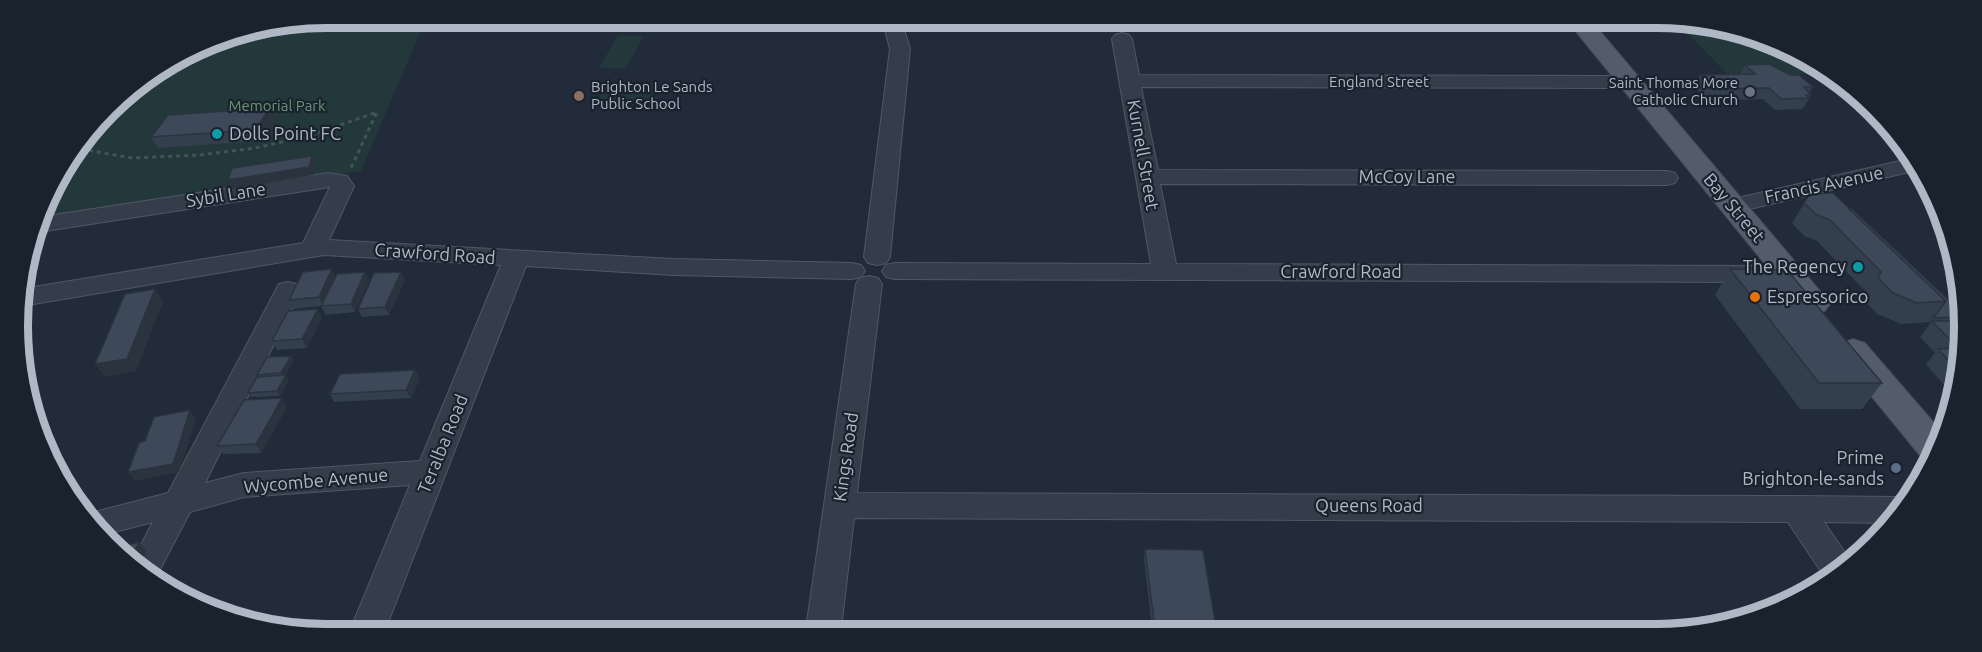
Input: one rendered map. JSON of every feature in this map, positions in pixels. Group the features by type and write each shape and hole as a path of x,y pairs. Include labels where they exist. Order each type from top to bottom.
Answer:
{"main road":[{"name":"Bay Street","path":"1584,28 1930,442"}],"street":[{"name":"Kings Road","path":"823,624 873,271 900,49 894,28"},
{"name":"Kurnell Street","path":"1122,39 1165,271"},
{"name":"England Street","path":"1130,81 1629,82"},
{"name":"Francis Avenue","path":"1732,206 1907,167"},
{"name":"McCoy Lane","path":"1148,177 1667,178"},
{"name":"Sybil Lane","path":"46,224 328,180 339,181"},
{"path":"312,249 342,186 339,181"},
{"name":"Crawford Road","path":"30,296 312,249 331,248 673,267 873,271 1788,274"},
{"name":"Teralba Road","path":"371,624 516,259"},
{"path":"148,564 288,290"},
{"name":"Wycombe Avenue","path":"103,523 244,485 431,472"},
{"name":"Queens Road","path":"839,505 1890,510"},
{"path":"1797,509 1834,564"}],"path":[{"path":"87,150 132,158 200,155 255,148 309,136 377,112 353,168 339,181"}],"green space":[{"name":"Memorial Park","path":"326,28 422,28 361,171 48,219 68,177 102,130 145,90 194,59 230,44 287,31"},
{"path":"1684,30 1714,34 1752,44 1788,59 1812,74 1729,76"},
{"path":"618,35 644,36 626,68 599,68"},
{"path":"607,83 657,83 650,100 598,100"}],"building":[{"path":"1769,64 1790,75 1799,75 1813,87 1804,87 1811,95 1806,95 1809,98 1781,99 1769,88 1715,89 1700,75 1755,74 1745,65"},
{"path":"270,108 255,130 151,137 168,115"},
{"path":"312,156 309,167 228,180 232,168"},
{"path":"1833,193 1946,301 1917,303 1893,293 1878,278 1881,272 1830,220 1817,215 1804,203 1810,194"},
{"path":"1849,209 1852,209 1953,304 1954,317 1933,318 1946,301"},
{"path":"332,269 319,297 289,300 303,272"},
{"path":"1730,269 1787,270 1882,383 1819,383"},
{"path":"365,272 351,304 321,306 337,274"},
{"path":"401,272 385,307 358,309 374,273"},
{"path":"155,289 127,359 95,364 125,294"},
{"path":"318,309 302,339 272,341 288,311"},
{"path":"1932,321 1954,321 1953,343"},
{"path":"1953,348 1951,363 1938,349"},
{"path":"291,356 281,373 257,375 267,357"},
{"path":"415,370 406,390 330,394 340,374"},
{"path":"286,375 277,391 248,393 257,377"},
{"path":"282,398 256,444 217,446 244,400"},
{"path":"190,410 173,464 128,472 139,443 145,441 154,417"},
{"path":"139,542 134,553 126,546"},
{"path":"1145,549 1203,550 1215,621 1154,621"}],"place":[{"name":"Saint Thomas More Catholic Church","path":"1750,92"},
{"name":"Brighton Le Sands Public School","path":"579,96"},
{"name":"Dolls Point FC","path":"217,134"},
{"name":"The Regency","path":"1858,267"},
{"name":"Espressorico","path":"1755,297"},
{"name":"Prime Brighton-le-sands","path":"1896,468"}]}
